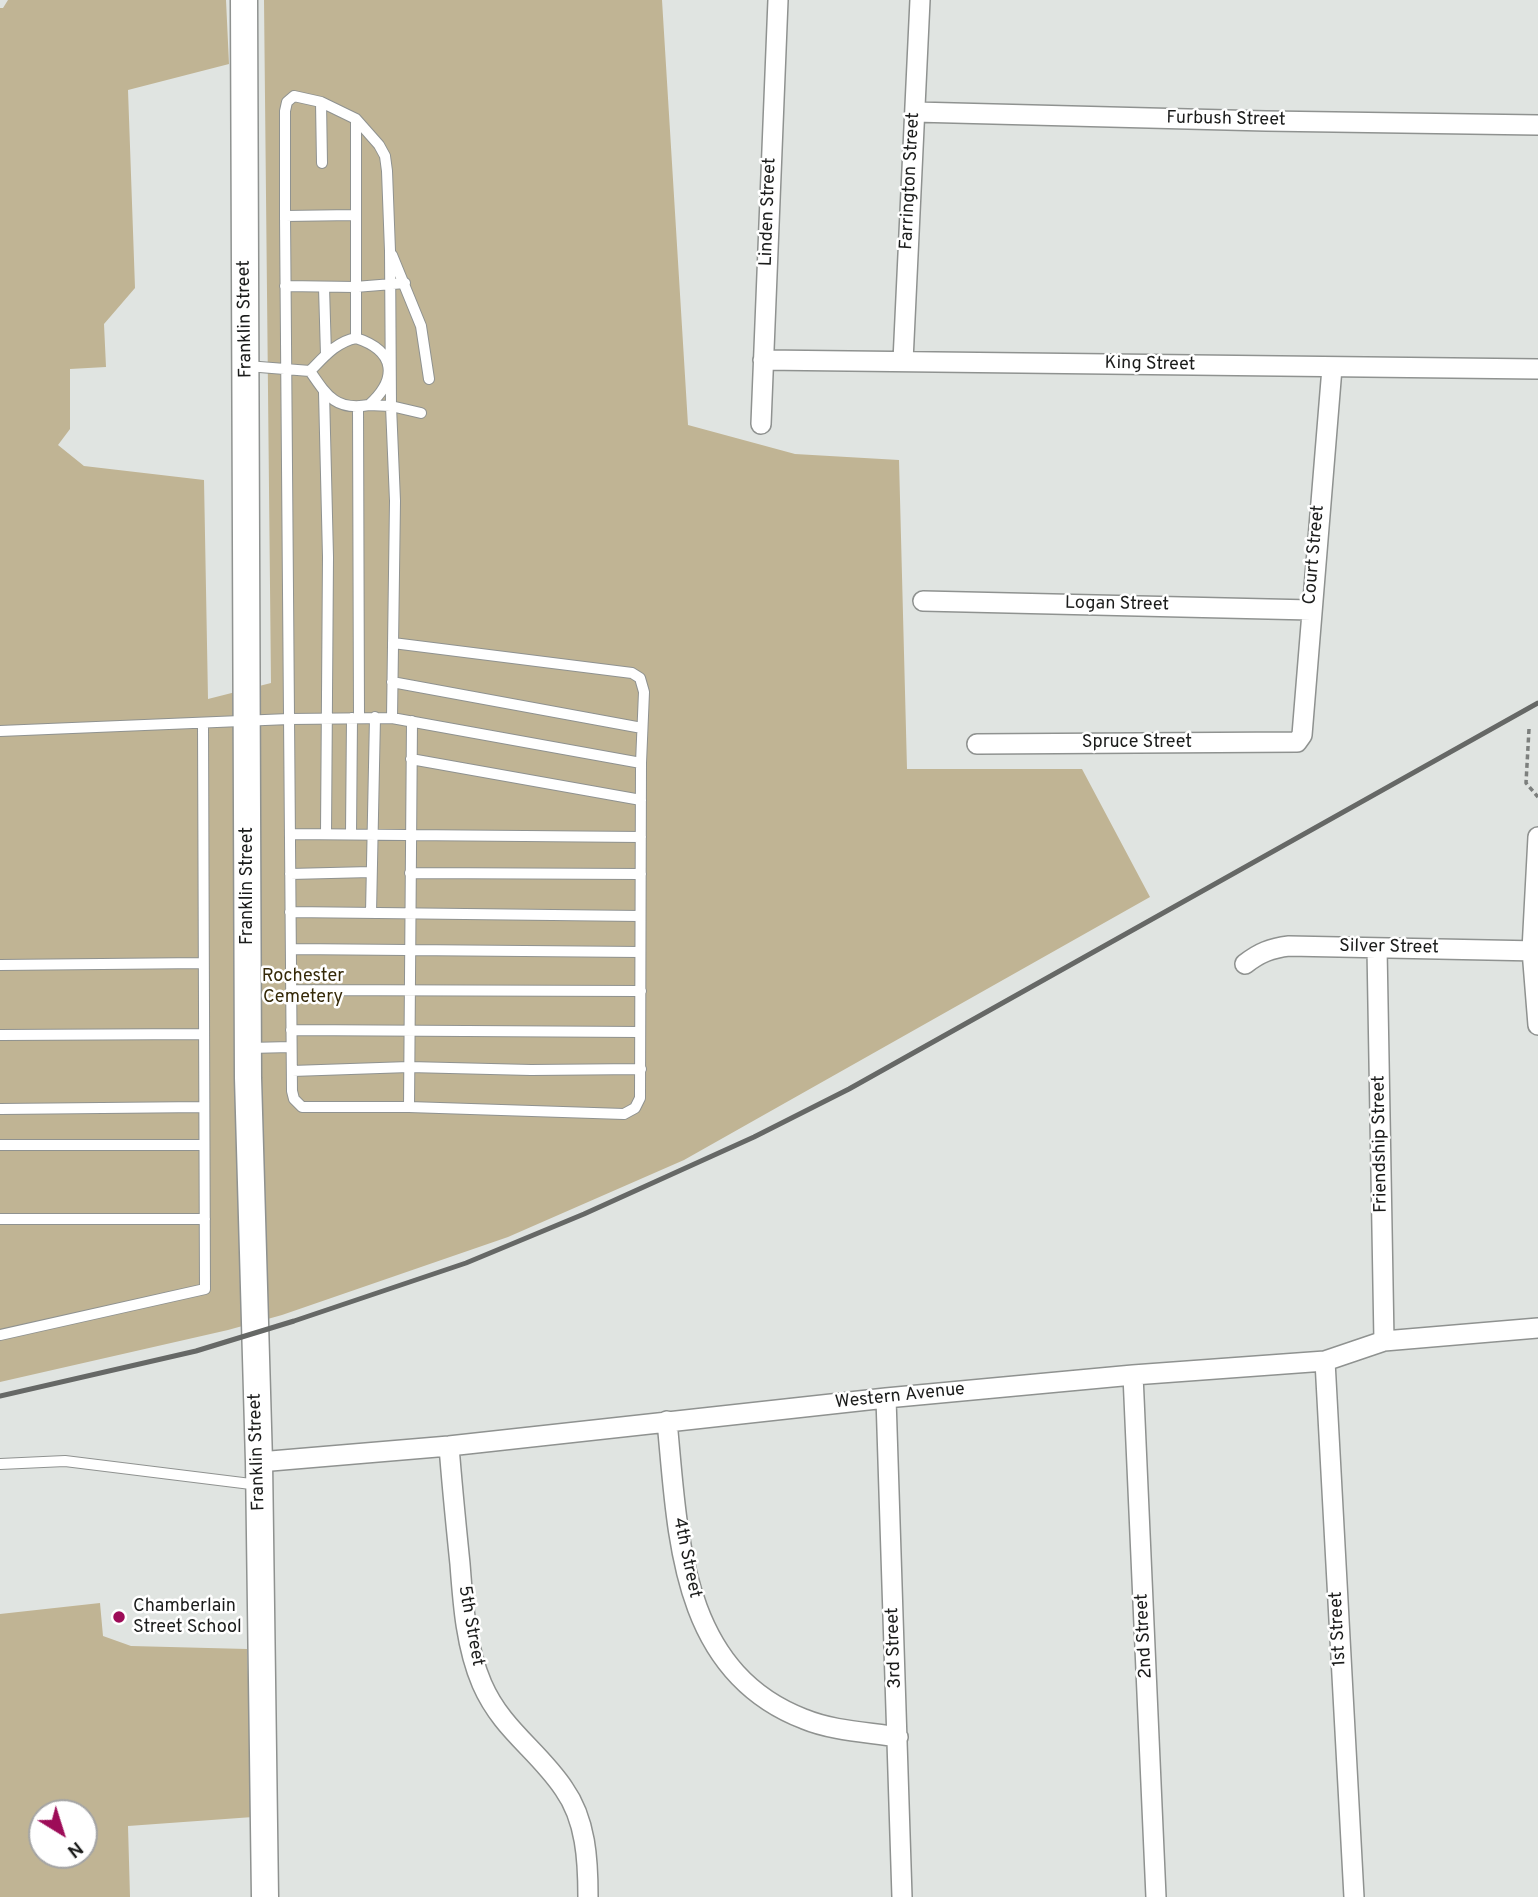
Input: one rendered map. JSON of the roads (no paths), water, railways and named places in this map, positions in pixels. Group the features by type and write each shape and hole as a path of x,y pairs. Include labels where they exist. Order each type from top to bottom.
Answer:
{"street":[{"name":"Franklin Street","path":"244,0 248,1048 259,1473 265,1897"},
{"name":"Linden Street","path":"761,424 778,0"},
{"name":"Farrington Street","path":"903,361 920,0"},
{"name":"Furbush Street","path":"915,112 1538,125"},
{"name":"King Street","path":"763,360 1538,369"},
{"name":"Court Street","path":"1297,742 1302,735 1332,368"},
{"name":"Logan Street","path":"923,601 1311,610"},
{"name":"Spruce Street","path":"977,744 1297,742"},
{"path":"1538,836 1535,951 1538,1025"},
{"name":"Silver Street","path":"1245,964 1259,953 1274,947 1535,951"},
{"name":"Friendship Street","path":"1377,948 1384,1341"},
{"name":"Western Avenue","path":"259,1473 449,1446 667,1421 1133,1375 1325,1361 1384,1341 1538,1328"},
{"name":"1st Street","path":"1325,1361 1354,1897"},
{"name":"2nd Street","path":"1133,1375 1156,1897"},
{"name":"3rd Street","path":"886,1398 902,1897"},
{"name":"4th Street","path":"667,1421 684,1567 696,1610 717,1649 746,1682 783,1709 826,1726 898,1737"},
{"name":"5th Street","path":"449,1446 463,1595 474,1661 491,1703 504,1723 551,1772 576,1809 587,1853 588,1897"}],"lane":[{"path":"392,718 392,682 395,501 390,374 390,251 385,156 371,134 356,119 321,102 293,96 287,102 285,111 285,286 291,1047 294,1099 302,1107 409,1107 624,1115 635,1108 640,1098 643,684 640,678 632,673 393,643"},
{"path":"321,102 322,163"},
{"path":"356,119 356,338"},
{"path":"285,216 354,215"},
{"path":"390,251 421,326 429,379"},
{"path":"285,286 355,287 405,283"},
{"path":"324,287 326,355"},
{"path":"310,371 344,340 356,338 368,342 384,358 390,374 386,387 369,405"},
{"path":"247,366 310,371 324,392 335,402 348,407 391,406 421,413"},
{"path":"324,392 328,557 326,834"},
{"path":"351,834 356,718 358,407"},
{"path":"392,682 642,728"},
{"path":"371,913 375,717"},
{"path":"0,731 375,717 412,721 641,763"},
{"path":"409,1107 412,721"},
{"path":"0,1333 205,1289 203,724"},
{"path":"411,759 641,800"},
{"path":"290,834 641,836"},
{"path":"290,874 371,872"},
{"path":"410,873 641,874"},
{"path":"290,912 640,916"},
{"path":"290,949 640,952"},
{"path":"0,965 203,963"},
{"path":"291,990 641,991"},
{"path":"291,1030 640,1032"},
{"path":"0,1035 204,1034"},
{"path":"248,1048 291,1047"},
{"path":"292,1071 409,1067 641,1069"},
{"path":"0,1109 204,1107"},
{"path":"0,1145 204,1144"},
{"path":"0,1219 205,1219"},
{"path":"0,1464 65,1461 259,1473"}],"railway":[{"path":"0,1396 196,1351 294,1321 466,1263 584,1214 754,1137 849,1089 1538,703"}],"place":[{"name":"Chamberlain Street School","path":"119,1617"}],"park label":[{"name":"Rochester Cemetery","path":"303,988"}]}
